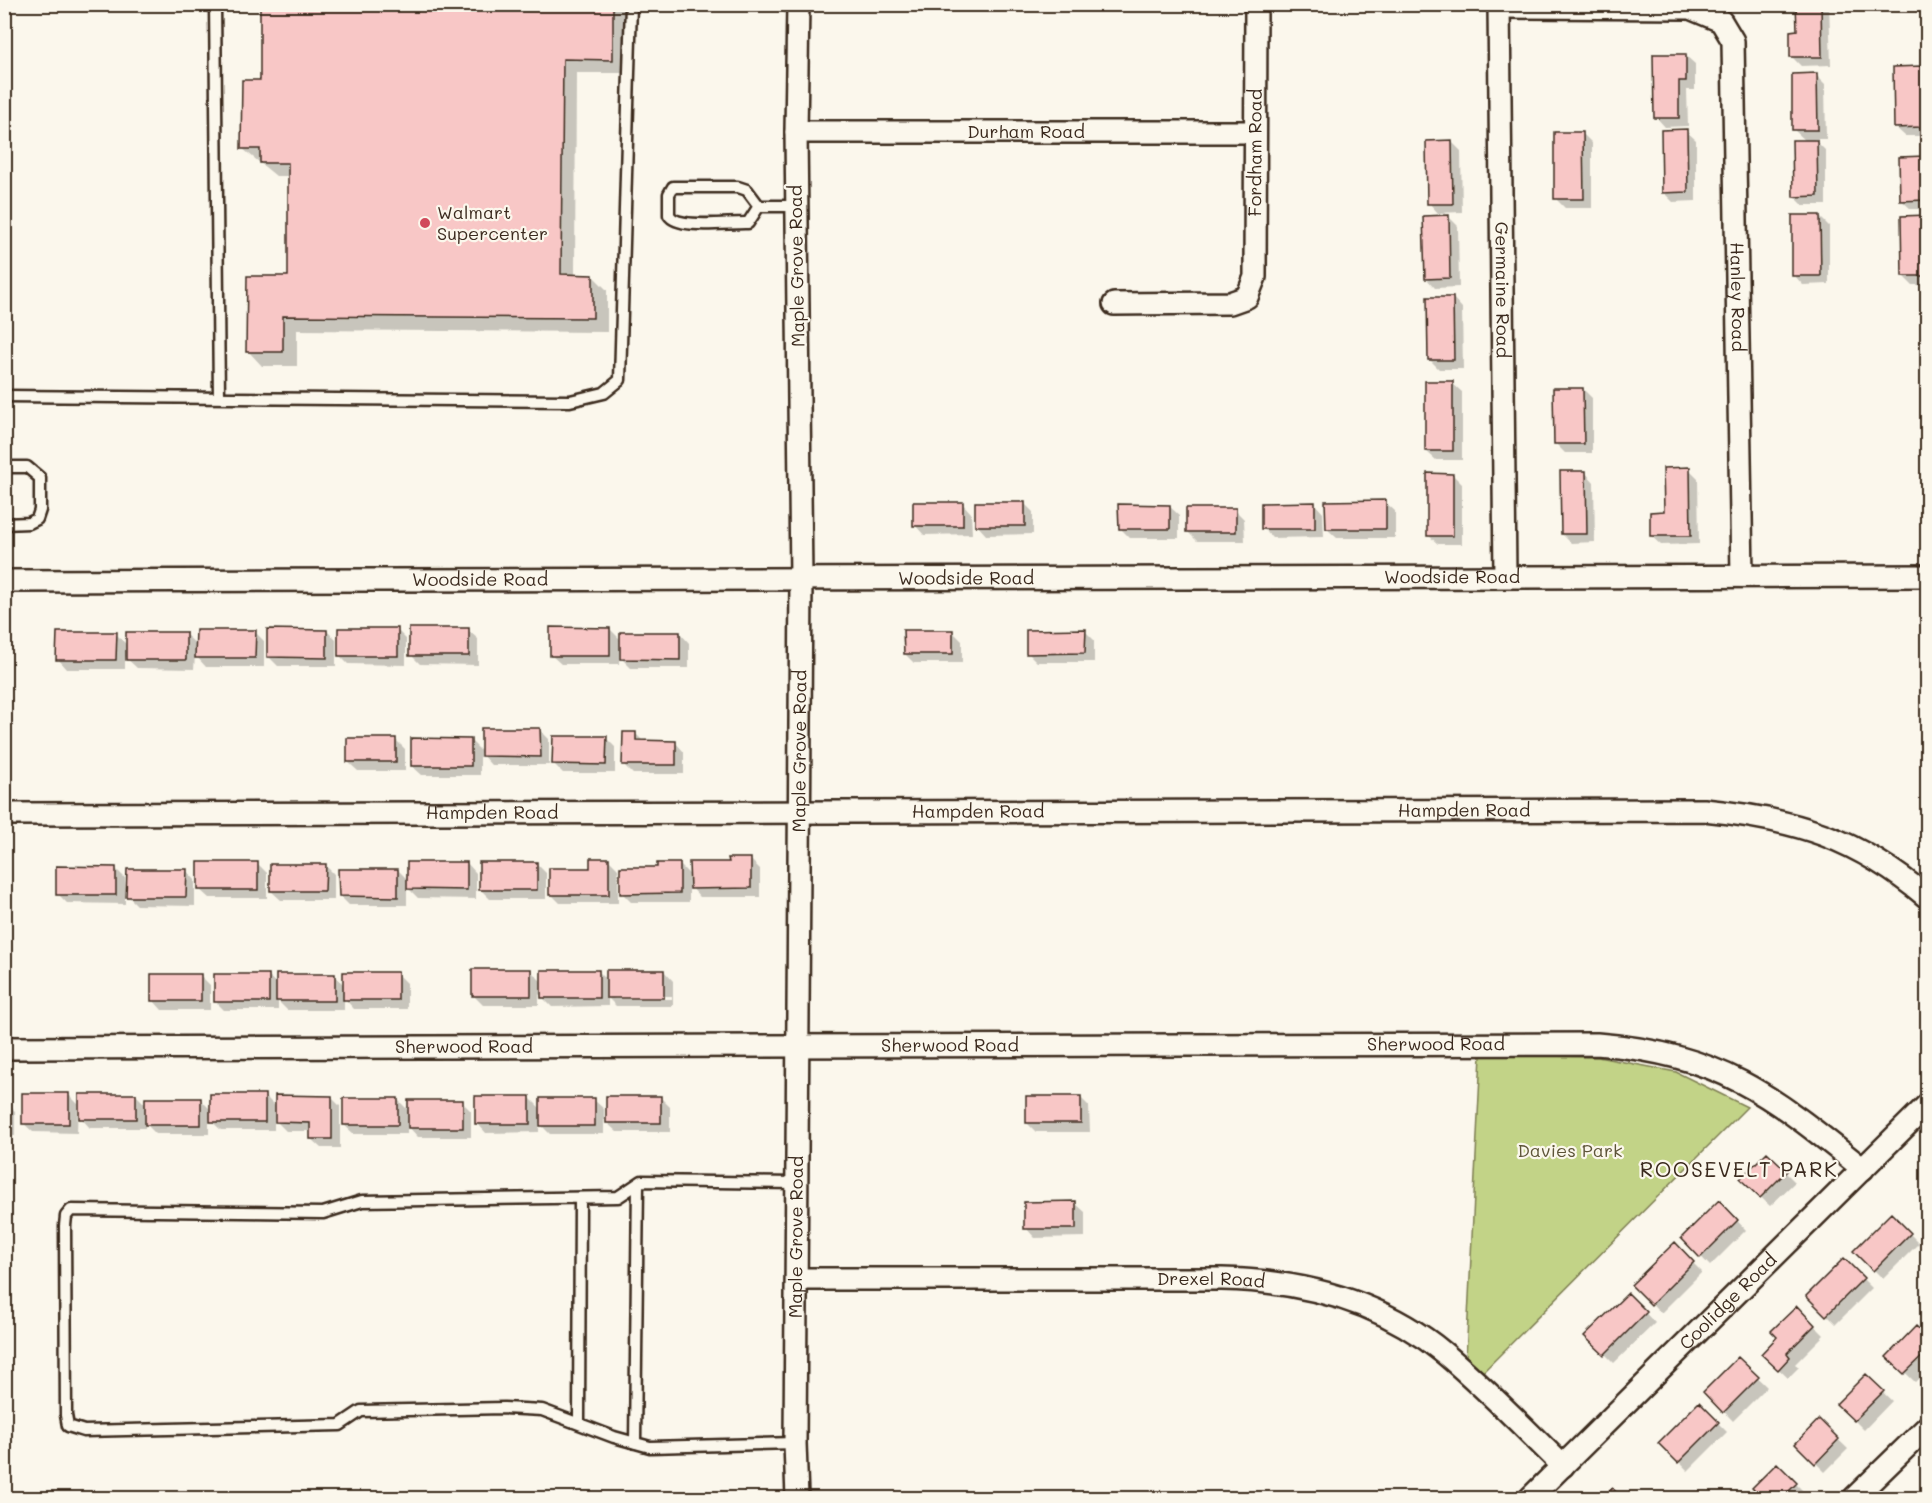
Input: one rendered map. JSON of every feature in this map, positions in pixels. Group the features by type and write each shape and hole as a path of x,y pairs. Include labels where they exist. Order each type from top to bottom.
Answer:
{"street":[{"name":"Maple Grove Road","path":"797,1498 795,1443 801,579 796,206 798,4"},
{"name":"Fordham Road","path":"1114,304 1230,303 1247,297 1256,277 1256,4"},
{"name":"Hanley Road","path":"1499,6 1690,8 1721,21 1733,41 1742,576"},
{"name":"Germaine Road","path":"1499,6 1505,576"},
{"name":"Durham Road","path":"796,132 1255,132"},
{"name":"Woodside Road","path":"4,581 1928,576"},
{"name":"Hampden Road","path":"4,814 1704,810 1779,820 1836,838 1896,872 1928,898"},
{"name":"Sherwood Road","path":"4,1048 1597,1044 1635,1047 1706,1065 1756,1088 1790,1110 1863,1169"},
{"name":"Coolidge Road","path":"1530,1498 1928,1104"},
{"name":"Drexel Road","path":"797,1279 1222,1279 1285,1283 1319,1291 1349,1299 1385,1316 1443,1352 1563,1466"},
{"path":"1854,1498 1928,1426"}],"lane":[{"path":"215,4 219,397"},
{"path":"4,396 570,401 604,393 620,380 631,4"},
{"path":"673,187 738,187 747,190 759,206 748,223 687,224 676,222 669,215 669,194 673,187"},
{"path":"759,206 796,206"},
{"path":"4,467 27,467 40,478 40,510 37,519 28,523 4,524"},
{"path":"795,1443 650,1447 614,1437 542,1410 504,1408 361,1411 340,1425 84,1431 68,1426 66,1416 65,1226 66,1216 71,1210 323,1213 362,1201 618,1197 642,1181 798,1183"},
{"path":"635,1443 638,1184"},
{"path":"579,1422 580,1198"}],"green space":[{"name":"Davies Park","path":"1481,1055 1598,1057 1676,1072 1747,1107 1481,1374 1466,1358"}],"building":[{"name":"Walmart Supercenter","path":"260,4 613,4 613,60 563,59 561,274 593,275 593,318 283,316 283,352 246,352 247,276 288,276 288,163 260,163 260,149 241,149 242,80 260,80"},
{"path":"1796,4 1821,4 1822,57 1790,57 1790,31 1797,30"},
{"path":"1653,54 1686,54 1686,81 1679,81 1679,118 1654,118"},
{"path":"1922,66 1922,127 1894,128 1893,67"},
{"path":"1817,73 1818,130 1792,130 1792,74"},
{"path":"1687,129 1688,192 1662,193 1661,130"},
{"path":"1554,132 1583,132 1584,199 1554,199"},
{"path":"1452,140 1453,204 1427,204 1426,141"},
{"path":"1792,140 1817,140 1818,196 1793,197"},
{"path":"1925,156 1926,200 1900,201 1899,157"},
{"path":"1449,215 1450,278 1425,279 1423,216"},
{"path":"1792,215 1820,215 1821,276 1792,276"},
{"path":"1928,215 1928,276 1902,276 1901,216"},
{"path":"1427,297 1453,297 1454,360 1428,360"},
{"path":"1425,381 1453,381 1453,451 1425,451"},
{"path":"1553,388 1583,388 1584,444 1554,444"},
{"path":"1690,467 1691,536 1650,536 1650,512 1664,511 1663,468"},
{"path":"1560,471 1586,471 1587,534 1561,534"},
{"path":"1427,473 1453,474 1453,536 1427,536"},
{"path":"1386,500 1386,529 1326,529 1325,501"},
{"path":"913,502 963,502 963,526 913,526"},
{"path":"975,502 1025,502 1025,526 975,526"},
{"path":"1315,502 1315,529 1261,529 1261,503"},
{"path":"1118,504 1170,505 1170,529 1119,529"},
{"path":"1186,508 1236,508 1236,532 1186,532"},
{"path":"550,627 610,628 610,656 550,656"},
{"path":"338,628 398,628 398,656 338,656"},
{"path":"409,628 469,628 469,656 409,656"},
{"path":"267,629 327,630 327,658 267,657"},
{"path":"1086,629 1085,653 1026,654 1026,630"},
{"path":"196,630 256,630 255,658 195,658"},
{"path":"903,630 953,630 953,654 904,654"},
{"path":"57,632 117,632 116,660 56,660"},
{"path":"126,632 186,632 186,660 126,660"},
{"path":"620,632 680,632 680,660 620,659"},
{"path":"481,728 540,728 541,757 481,756"},
{"path":"623,732 636,732 636,740 676,741 676,765 622,765"},
{"path":"553,736 607,736 606,765 552,764"},
{"path":"347,738 396,738 396,762 347,762"},
{"path":"411,738 471,739 471,766 411,766"},
{"path":"590,858 609,858 609,895 549,895 549,868 590,868"},
{"path":"728,858 751,858 751,888 690,889 689,862 729,862"},
{"path":"198,862 258,862 258,890 198,890"},
{"path":"407,862 467,862 467,890 407,889"},
{"path":"479,862 537,862 537,890 479,890"},
{"path":"657,863 680,863 680,893 620,894 620,867 657,867"},
{"path":"270,864 326,864 325,891 270,891"},
{"path":"56,866 116,867 116,895 56,895"},
{"path":"127,869 187,869 186,897 126,897"},
{"path":"338,869 398,869 398,897 339,896"},
{"path":"472,969 531,969 531,996 472,996"},
{"path":"541,970 599,970 599,998 541,998"},
{"path":"606,970 664,970 664,998 606,998"},
{"path":"343,972 398,972 398,1000 343,1000"},
{"path":"151,974 201,974 201,1001 151,1001"},
{"path":"214,974 269,974 269,1002 214,1002"},
{"path":"276,974 335,974 335,1001 276,1001"},
{"path":"22,1093 69,1093 69,1124 22,1124"},
{"path":"79,1094 136,1094 136,1119 79,1119"},
{"path":"210,1094 265,1094 265,1122 210,1122"},
{"path":"275,1095 332,1096 332,1139 310,1139 310,1123 275,1122"},
{"path":"475,1096 530,1096 530,1124 475,1124"},
{"path":"606,1096 661,1096 661,1123 606,1123"},
{"path":"1026,1096 1081,1096 1081,1123 1026,1123"},
{"path":"145,1098 201,1098 201,1125 145,1125"},
{"path":"343,1098 398,1098 398,1125 343,1125"},
{"path":"540,1098 595,1098 595,1126 540,1126"},
{"path":"408,1100 463,1100 463,1128 408,1128"},
{"path":"1767,1152 1787,1171 1760,1198 1740,1179"},
{"path":"1719,1200 1738,1220 1700,1258 1681,1238"},
{"path":"1076,1201 1076,1229 1024,1229 1024,1202"},
{"path":"1891,1213 1911,1233 1873,1271 1853,1251"},
{"path":"1675,1242 1694,1262 1651,1305 1631,1285"},
{"path":"1844,1258 1864,1278 1826,1316 1806,1296"},
{"path":"1628,1293 1647,1312 1604,1355 1584,1336"},
{"path":"1797,1306 1815,1325 1787,1353 1790,1357 1778,1370 1761,1354 1777,1337 1771,1331"},
{"path":"1916,1326 1928,1337 1928,1351 1904,1374 1886,1357"},
{"path":"1738,1357 1759,1377 1723,1413 1703,1392"},
{"path":"1866,1374 1884,1391 1854,1421 1836,1404"},
{"path":"1699,1402 1719,1422 1678,1463 1658,1443"},
{"path":"1819,1419 1839,1439 1815,1464 1795,1444"},
{"path":"1777,1463 1797,1483 1782,1498 1763,1498 1752,1488"},
{"path":"1612,1488 1623,1498 1602,1498"}],"place":[{"name":"Walmart Supercenter","path":"425,223"}],"district":[{"name":"ROOSEVELT PARK","path":"1739,1170"}]}
